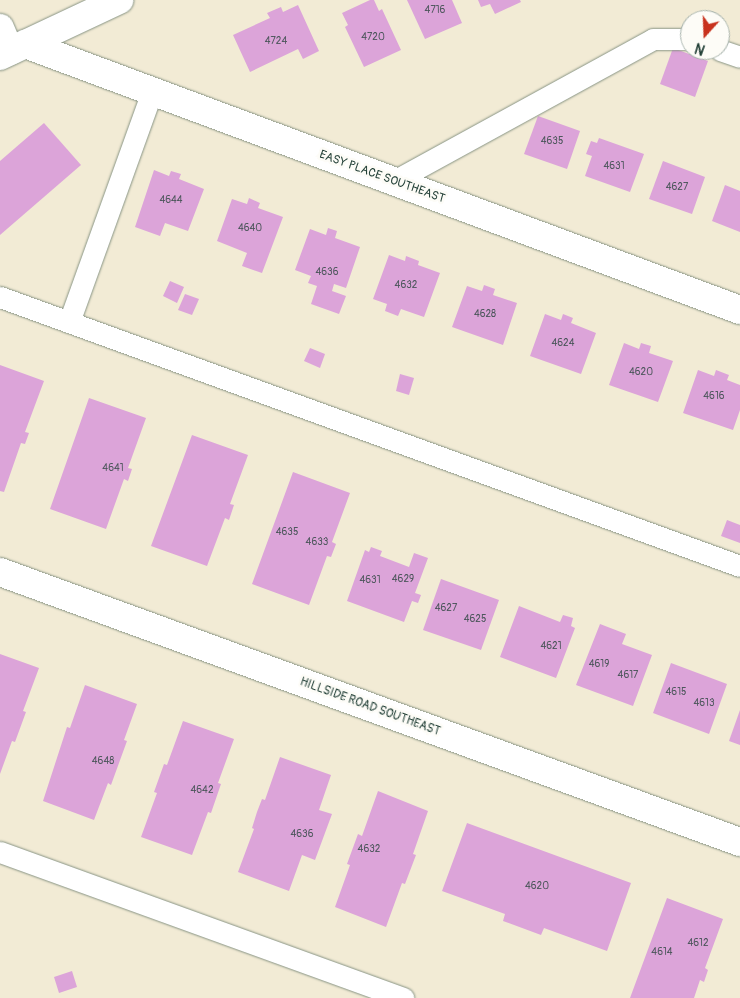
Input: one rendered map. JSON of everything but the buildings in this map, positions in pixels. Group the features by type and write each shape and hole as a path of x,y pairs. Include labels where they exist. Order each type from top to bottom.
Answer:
{"street":[{"path":"9,45 119,0"},
{"name":"EASY PLACE SOUTHEAST","path":"9,45 152,91 740,310"},
{"name":"HILLSIDE ROAD SOUTHEAST","path":"0,572 740,842"}],"lane":[{"path":"394,181 654,39 680,39"},
{"path":"69,322 152,91"},
{"path":"0,297 740,566"},
{"path":"0,852 403,998"}]}
